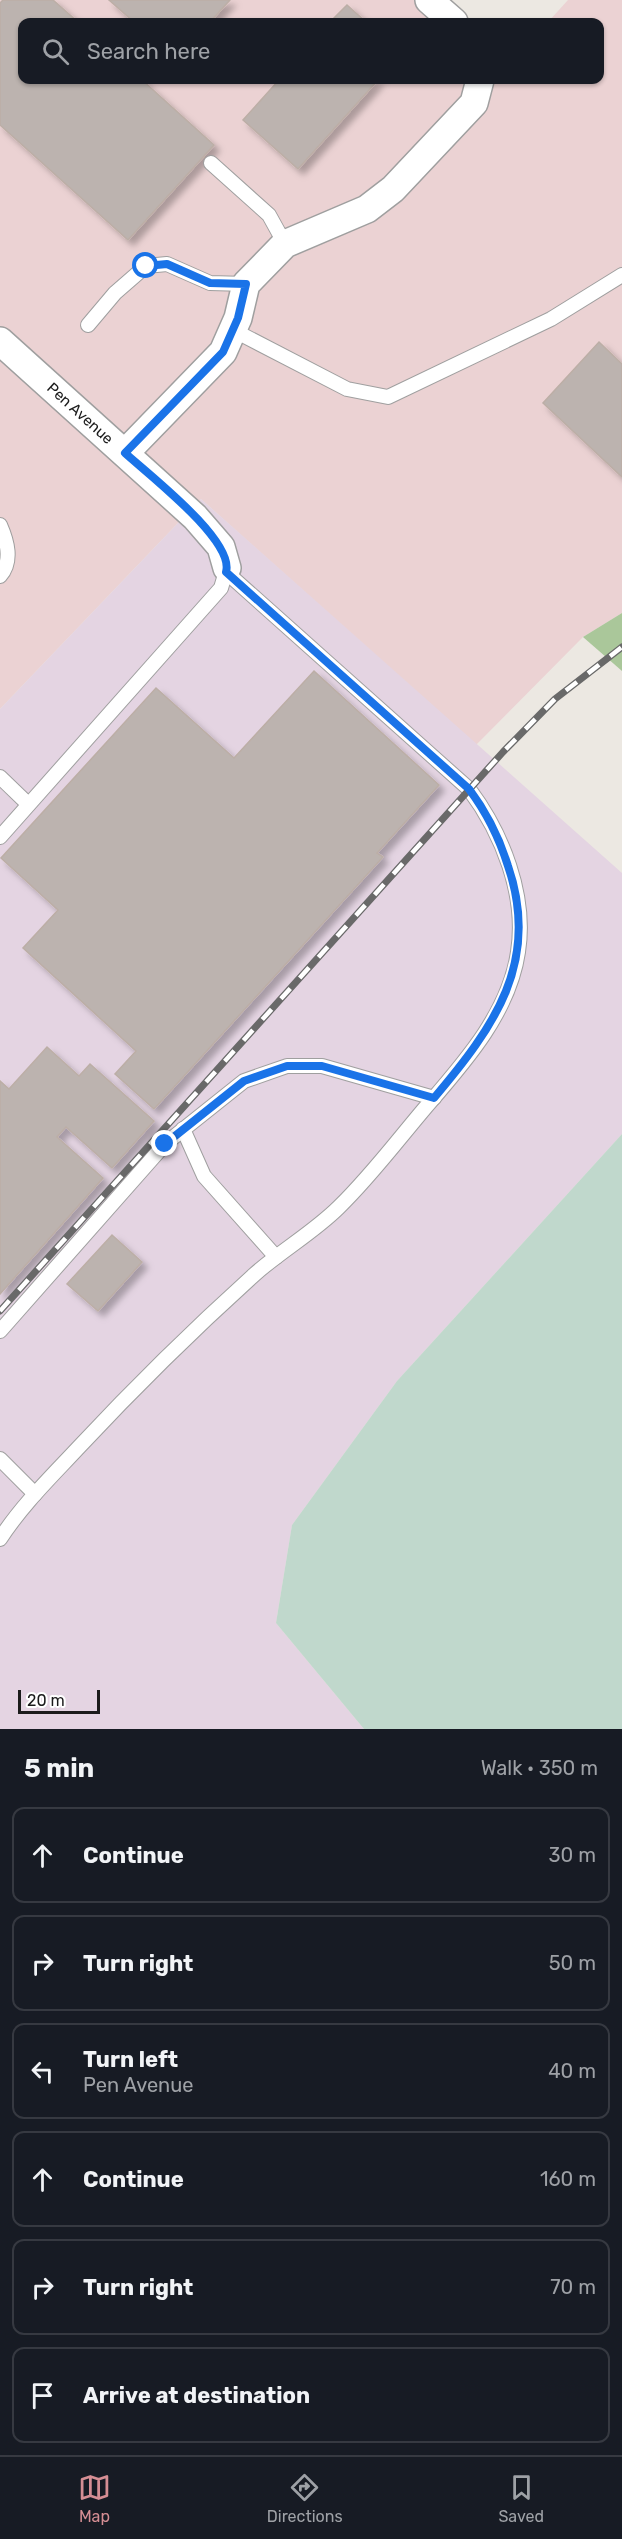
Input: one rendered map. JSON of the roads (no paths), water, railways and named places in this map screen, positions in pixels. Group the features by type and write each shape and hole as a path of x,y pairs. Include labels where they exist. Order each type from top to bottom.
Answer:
{"street":[{"path":"429,0 449,18"},
{"path":"125,453 223,352 238,318 246,284 285,244 368,209 393,189 474,103 479,84"},
{"name":"Pen Avenue","path":"0,341 195,517 221,547 226,570"}],"lane":[{"path":"211,163 268,215 285,244"},
{"path":"88,325 115,293 146,266 167,264 210,283 246,284"},
{"path":"233,330 347,388 388,397 551,320 622,275"},
{"path":"0,525 9,547 3,573 0,576"},
{"path":"0,837 221,588 226,570 469,789 487,812 499,837 516,887 520,932 518,954 509,986 485,1034 434,1098 338,1208 249,1280 122,1401 35,1494 0,1539"},
{"path":"0,777 28,804"},
{"path":"0,1331 165,1144 244,1081 287,1066 322,1066 434,1098"},
{"path":"183,1129 204,1176 276,1257"},
{"path":"0,1459 35,1494"}],"railway":[{"path":"0,1311 503,752 555,699 622,647"}]}
